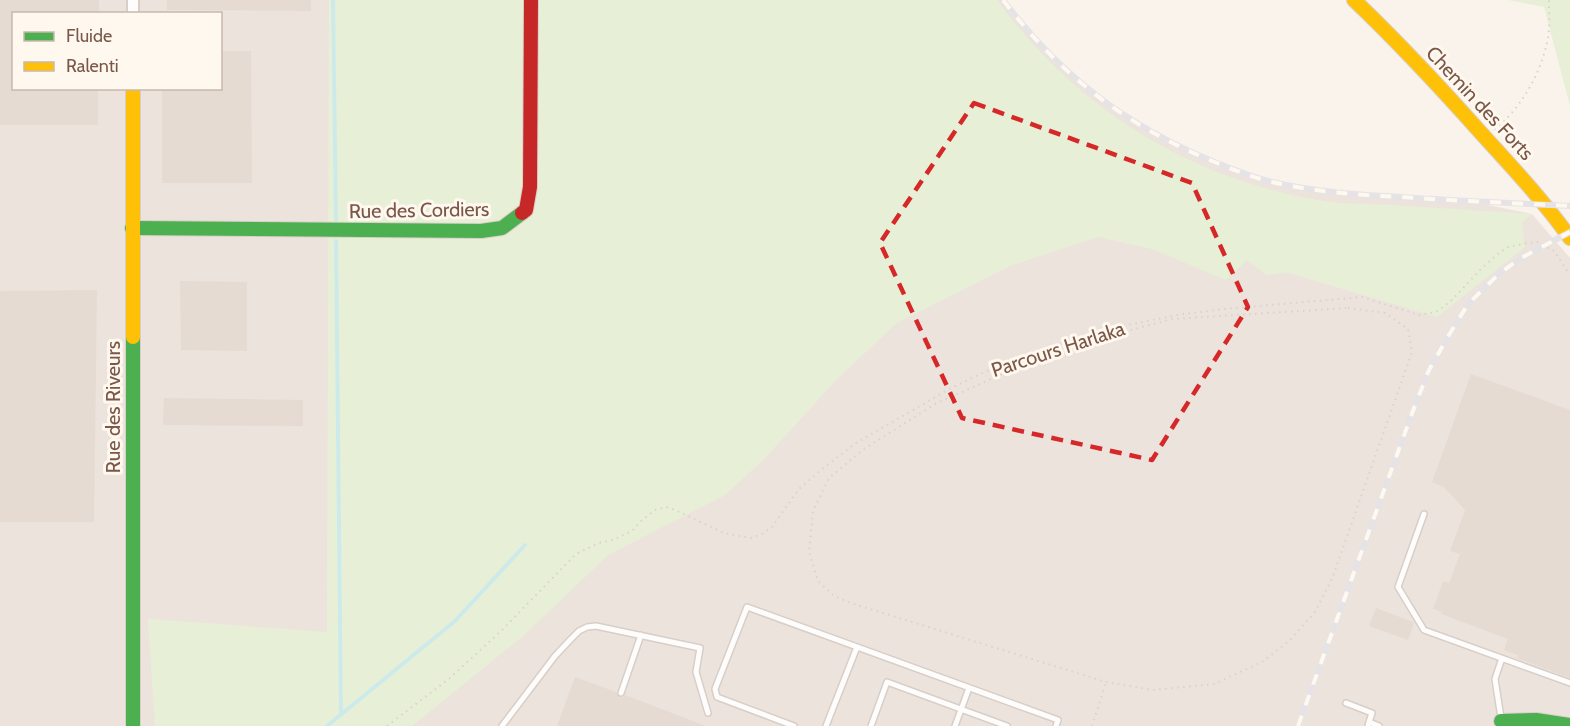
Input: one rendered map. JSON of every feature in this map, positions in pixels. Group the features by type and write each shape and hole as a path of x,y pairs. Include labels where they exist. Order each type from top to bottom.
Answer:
{"street":[{"name":"Rue des Cordiers","path":"132,228 481,231 502,228 525,210 530,187 531,0"},
{"name":"Chemin des Forts","path":"1354,0 1416,62 1486,138 1546,205 1570,238"},
{"name":"Rue des Riveurs","path":"133,90 133,726"},
{"path":"1499,723 1522,719 1544,719 1570,725"}],"lane":[{"path":"1424,514 1398,587 1424,630 1570,683"},
{"path":"794,726 717,697 715,689 747,606 1058,720 1056,726"},
{"path":"512,726 503,724 555,656 579,631 596,626 700,648 696,672 708,713"},
{"path":"621,693 641,635"},
{"path":"826,726 856,646"},
{"path":"1499,723 1495,679 1502,658"},
{"path":"871,726 887,682 1007,726"},
{"path":"955,726 969,688"},
{"path":"1346,703 1372,713 1368,724 1379,726"}],"path":[{"path":"1486,138 1510,117 1540,69 1548,36 1549,0"},
{"name":"Parcours Harlaka","path":"387,726 450,678 576,554 632,531 655,510 666,507 724,533 752,538 762,534 772,527 799,489 856,443 951,388 989,370 1076,339 1177,315 1362,297 1419,315 1436,312 1451,301 1499,253 1508,247 1527,243 1538,242 1554,251 1570,275"},
{"path":"1348,308 1385,313 1408,328 1412,352 1332,579 1315,612 1289,641 1262,662 1214,684 1154,690 1106,682 834,596 818,581 808,552 813,511 830,478 864,449 935,404 1007,372 1086,342 1172,320 1348,308"},
{"path":"1092,726 1106,682"}],"highlighted area":[{"path":"974,103 1192,183 1248,307 1152,460 962,418 880,243"}],"shaded area":[{"path":"0,0 1003,0 1040,45 1065,70 1124,116 1161,138 1238,171 1271,182 1315,189 1362,195 1468,201 1532,214 1570,258 1570,726 0,726"}],"green space":[{"path":"329,0 997,0 1028,39 1100,106 1141,134 1184,157 1229,176 1276,191 1324,201 1532,214 1522,222 1525,247 1437,317 1286,272 1267,275 1247,260 1226,280 1152,249 1098,237 1010,266 897,323 837,379 765,458 725,495 608,555 523,636 412,726 155,726 148,619 327,632"},
{"path":"1508,0 1570,0 1570,106 1544,7"}],"building":[{"path":"0,0 99,0 99,12 12,12 12,90 98,90 98,125 0,125"},
{"path":"167,0 311,0 311,11 167,10"},
{"path":"222,51 251,51 252,183 162,183 162,90 222,90"},
{"path":"180,281 247,282 247,351 181,350"},
{"path":"97,290 94,522 0,522 0,291"},
{"path":"1471,374 1570,410 1570,678 1517,658 1518,655 1504,650 1508,639 1433,609 1443,581 1449,583 1460,554 1450,551 1465,510 1444,487 1432,482"},
{"path":"164,398 303,400 303,426 163,425"},
{"path":"1376,608 1414,623 1408,640 1369,626"},
{"path":"575,677 616,692 619,697 622,698 625,695 706,726 557,726"}],"waterway":[{"path":"333,0 336,220"},
{"path":"336,241 341,715"},
{"path":"327,726 455,621 525,545"}],"railway":[{"path":"1003,0 1047,52 1096,95 1123,114 1180,147 1242,173 1288,185 1337,192 1570,206"},
{"path":"1298,726 1429,370 1468,304 1500,273 1521,258 1570,232"}],"traffic: fast":[{"path":"132,228 481,231 502,228 522,213"},
{"path":"133,337 133,726"},
{"path":"1501,721 1536,720 1570,725"}],"traffic: slow":[{"path":"1354,0 1403,48 1516,171 1570,238"},
{"path":"133,90 133,337"}],"traffic: jam":[{"path":"522,213 526,210 530,187 531,0"}]}
